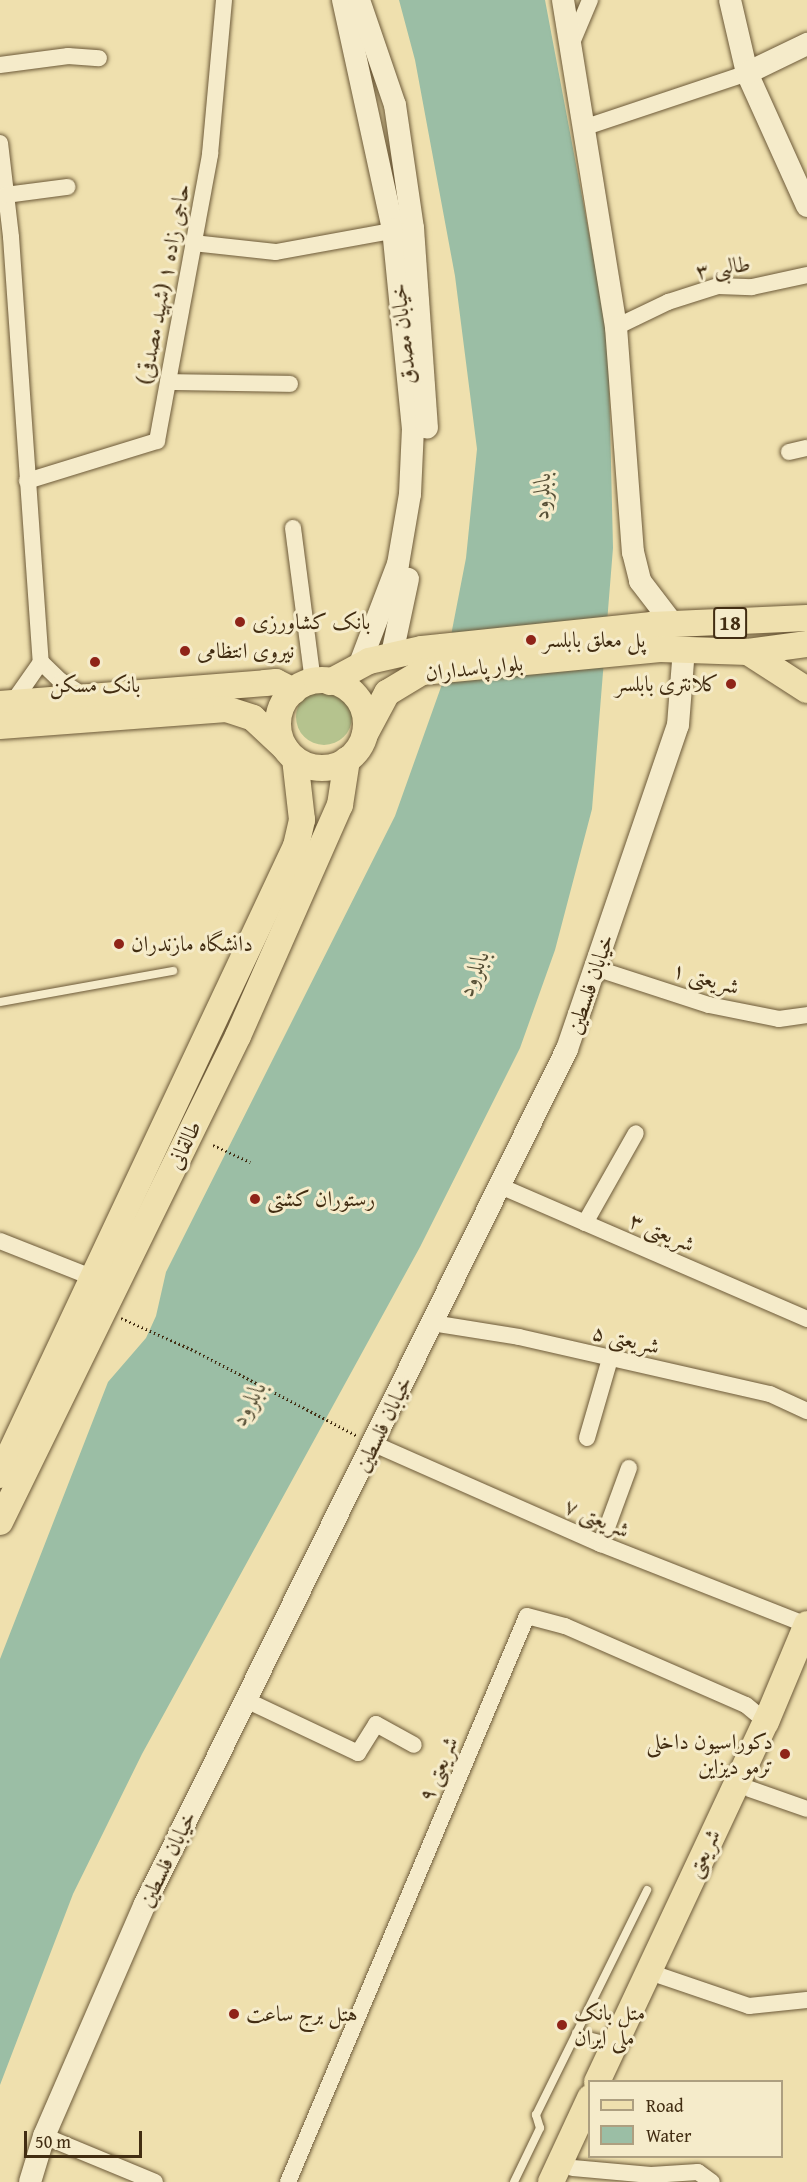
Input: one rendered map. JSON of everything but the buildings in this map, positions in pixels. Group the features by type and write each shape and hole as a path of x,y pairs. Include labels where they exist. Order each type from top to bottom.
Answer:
{"main road":[{"name":"18","path":"667,637 807,618"},
{"name":"بلوار پاسداران","path":"313,685 392,654 422,661 667,637"},
{"name":"18","path":"667,637 748,652 807,644"},
{"path":"748,652 807,690"},
{"name":"بلوار پاسداران","path":"365,734 387,693 422,661"},
{"path":"0,726 226,709 253,718 290,753 321,768 347,760 365,734 360,702 348,689 313,685 276,682 6,703"},
{"path":"290,753 279,720 285,702 313,685"},
{"name":"طالقانی","path":"0,1475 296,846 301,804 290,753"},
{"name":"طالقانی","path":"0,1522 237,1036 340,805 347,760"},
{"path":"301,804 324,794 336,798 340,805"},
{"name":"شریعتی","path":"598,2080 766,1722 807,1625"},
{"name":"شریعتی","path":"613,2080 750,1789 807,1659"},
{"path":"551,2182 588,2102"},
{"path":"570,2175 588,2135"}],"street":[{"name":"حاجی زاده ۱ (شهید مصدقی)","path":"27,481 157,441 210,154 224,0"},
{"name":"خیابان مصدق","path":"343,0 403,229 427,426 424,499 392,654"},
{"name":"خیابان مصدق","path":"359,666 398,564 410,494 413,428 395,105 360,0"},
{"path":"563,0 586,127 616,327 633,552 640,581 667,637"},
{"path":"571,45 590,0"},
{"path":"730,0 747,73 807,206"},
{"path":"586,127 747,73 807,44"},
{"path":"0,65 68,56 99,58"},
{"path":"0,143 6,195 7,320 27,481 41,662 61,681 84,696"},
{"path":"6,195 67,187"},
{"path":"193,243 276,252 403,229"},
{"name":"طالبی ۳","path":"616,327 668,302 718,286 752,287 807,275"},
{"path":"168,382 290,384"},
{"path":"789,452 807,448"},
{"path":"293,528 313,685"},
{"name":"خیابان فلسطین","path":"30,2182 44,2136 145,1904 567,1049 678,725 667,637"},
{"path":"6,703 41,662"},
{"name":"شریعتی ۱","path":"595,968 709,1005 779,1019 807,1016"},
{"path":"585,1223 636,1133"},
{"name":"شریعتی ۳","path":"500,1186 807,1319"},
{"path":"0,1241 94,1278"},
{"name":"شریعتی ۵","path":"432,1323 519,1337 770,1394 807,1411"},
{"path":"587,1438 610,1359"},
{"name":"شریعتی ۷","path":"374,1444 601,1544 807,1625"},
{"path":"601,1544 629,1468"},
{"name":"شریعتی ۹","path":"288,2182 527,1616 564,1626 746,1705 766,1722"},
{"path":"246,1700 358,1753 376,1724 414,1745"},
{"path":"750,1789 807,1809"},
{"path":"661,1976 750,2006 807,2000"},
{"path":"44,2136 155,2182"},
{"path":"570,2175 651,2175 698,2172 712,2182"}],"lane":[{"path":"0,1002 173,971"},
{"path":"514,2182 540,2128 536,2115 647,1890"},
{"path":"576,2033 600,2036 616,2044"}],"path":[{"path":"213,1145 250,1162"},
{"path":"129,1321 344,1428"}],"shaded area":[{"path":"319,689 329,689 344,697 350,706 352,717 350,728 344,737 329,745 319,745 308,740 301,733 296,722 296,712 301,701 308,694"}],"water":[{"name":"بابلرود","path":"399,0 545,0 608,334 613,548 592,809 555,950 520,1048 420,1247 142,1754 73,1894 0,2085 0,1659 108,1382 146,1338 156,1316 166,1272 395,816 441,687 466,558 477,449 455,276 415,60"}],"place":[{"name":"بانک کشاورزی","path":"240,622"},
{"name":"پل معلق بابلسر","path":"531,640"},
{"name":"نیروی انتظامی","path":"185,651"},
{"name":"بانک مسکن","path":"95,662"},
{"name":"کلانتری بابلسر","path":"731,684"},
{"name":"دانشگاه مازندران","path":"119,944"},
{"name":"رستوران کشتی","path":"255,1199"},
{"name":"دکوراسیون داخلی ترمو دیزاین","path":"785,1754"},
{"name":"هتل برج ساعت","path":"234,2014"},
{"name":"متل بانک ملی ایران","path":"562,2025"}]}
